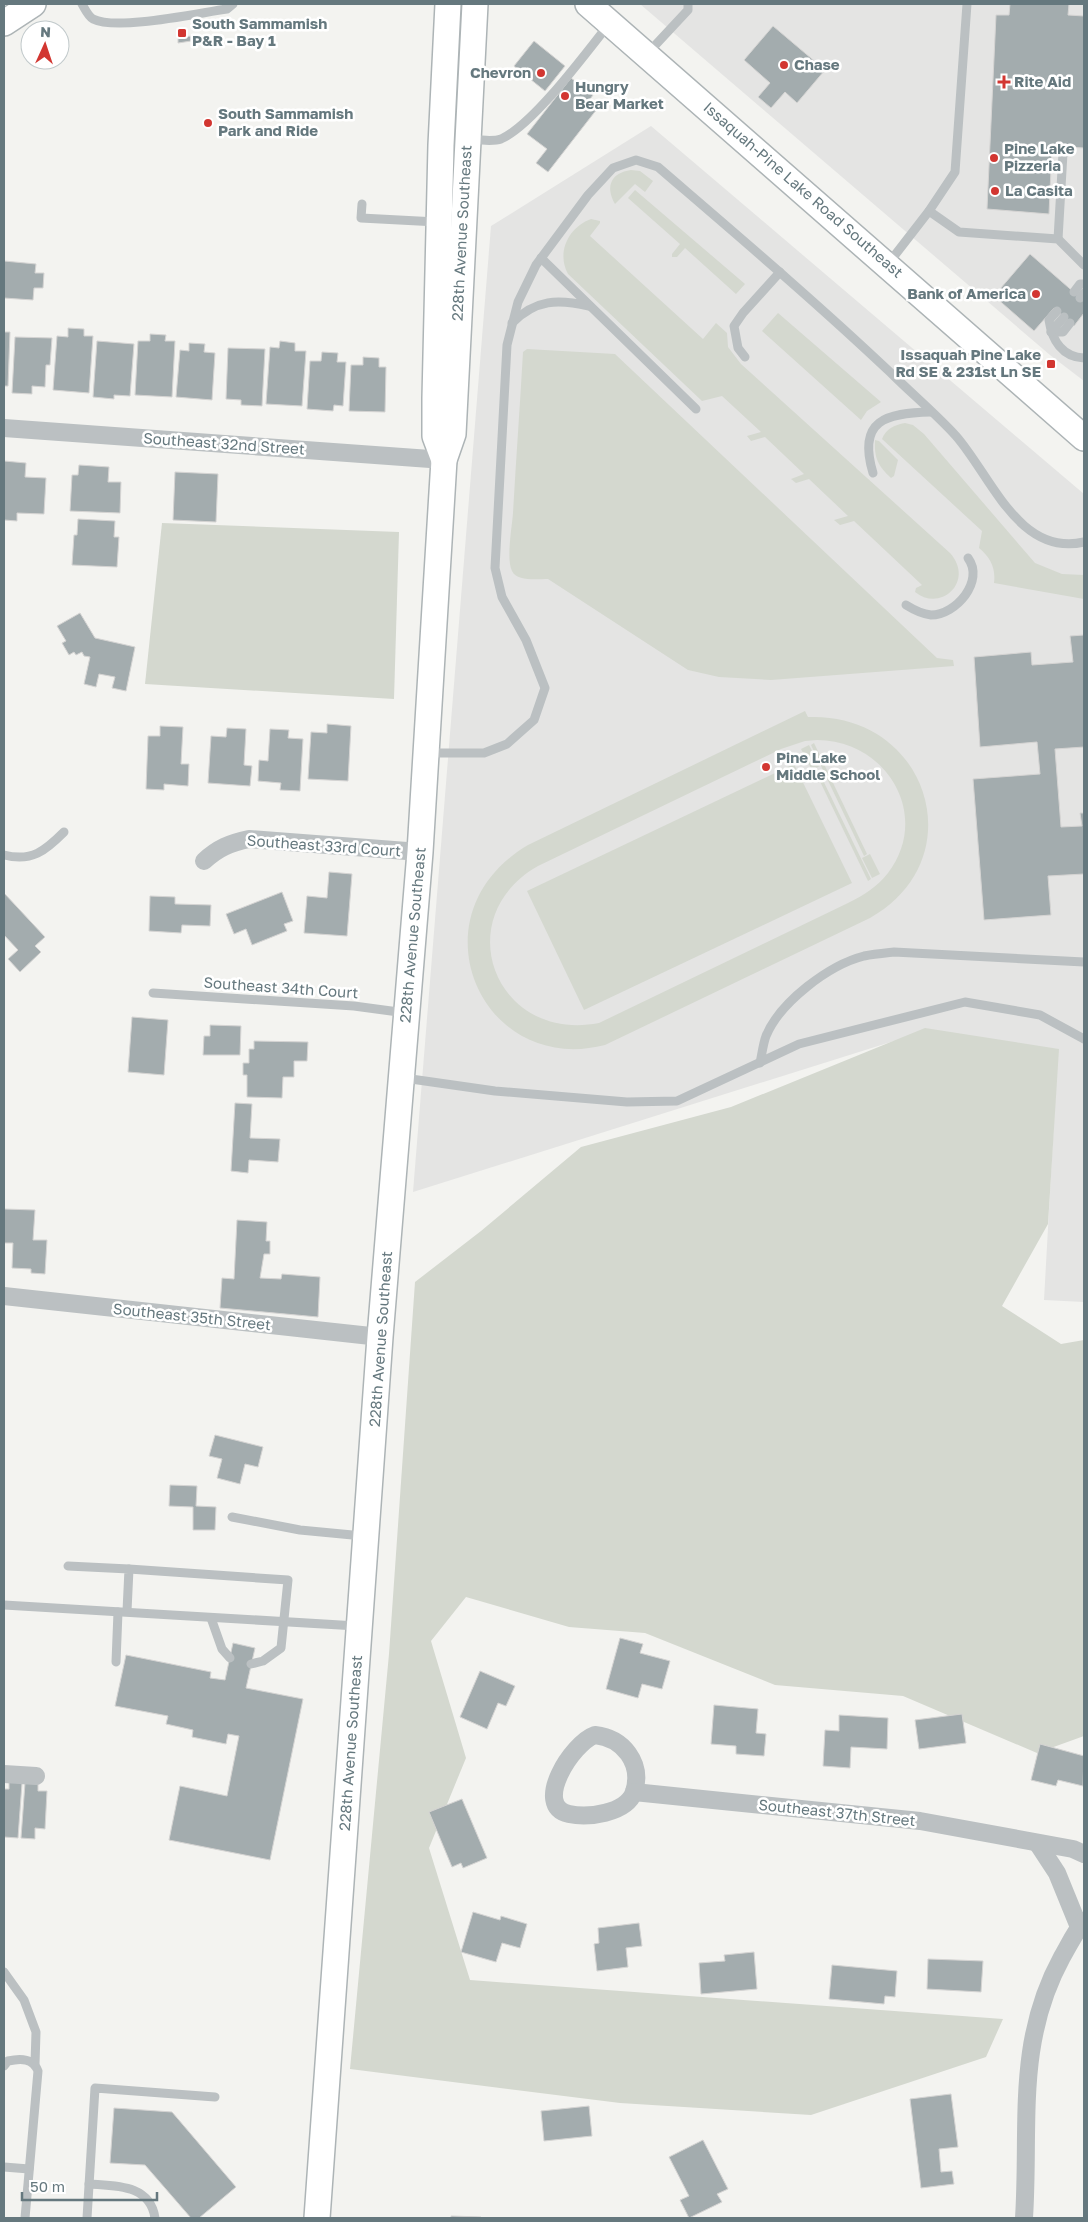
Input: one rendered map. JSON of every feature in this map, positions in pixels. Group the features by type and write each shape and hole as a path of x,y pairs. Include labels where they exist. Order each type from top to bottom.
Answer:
{"main road":[{"path":"4,23 34,4"},
{"name":"228th Avenue Southeast","path":"444,460 435,436 448,4"},
{"name":"228th Avenue Southeast","path":"317,2218 380,1337 420,852 444,460 453,434 475,4"},
{"name":"Issaquah-Pine Lake Road Southeast","path":"588,4 888,264 1084,438"}],"street":[{"name":"Southeast 32nd Street","path":"4,428 444,460"},
{"name":"Southeast 33rd Court","path":"204,861 216,850 230,842 249,839 420,852"},
{"name":"Southeast 35th Street","path":"4,1296 380,1337"},
{"path":"595,1735 616,1740 625,1748 633,1761 634,1792 628,1801 614,1810 592,1815 577,1816 562,1812 555,1805 554,1791 558,1774 585,1738 595,1735"},
{"path":"4,1774 36,1776"},
{"name":"Southeast 37th Street","path":"634,1792 920,1821 970,1828 1038,1844 1072,1848 1084,1854"},
{"path":"1024,2218 1028,2061 1035,2026 1045,1996 1058,1966 1082,1924 1058,1873 1038,1844"}],"lane":[{"path":"82,4 92,18 106,23 125,23 227,9 233,4"},
{"path":"647,54 688,10 688,4"},
{"path":"888,264 929,211 955,172 966,4"},
{"path":"467,139 499,140 520,128 581,60 610,22"},
{"path":"1058,239 1063,153"},
{"path":"426,752 484,753 506,744 534,720 545,688 526,640 502,597 495,568 507,345 518,302 541,258 588,195 614,168 636,160 658,167 843,327 956,437 1013,514 1030,531 1060,544 1069,545 1084,542"},
{"path":"362,204 361,218 440,222"},
{"path":"929,211 959,232 1058,239 1084,265"},
{"path":"541,258 696,408"},
{"path":"745,357 738,348 734,326 742,313 780,272"},
{"path":"1079,294 1080,284 1084,284"},
{"path":"512,324 524,312 543,303 568,301 590,306"},
{"path":"1051,332 1063,332 1064,317 1049,320 1051,332 1056,344 1064,350 1084,358"},
{"path":"874,473 869,458 869,442 876,425 890,415 931,412"},
{"path":"906,605 920,613 932,615 947,611 970,590 974,578 974,566 968,558"},
{"path":"4,855 27,856 43,853 64,832"},
{"path":"760,1063 766,1036 786,1007 810,984 848,962 865,956 894,952 1084,962"},
{"name":"Southeast 34th Court","path":"153,993 354,1006 406,1012"},
{"path":"401,1078 495,1091 617,1102 677,1101 799,1044 965,1002 1040,1014 1084,1040"},
{"path":"232,1517 300,1530 366,1536"},
{"path":"68,1566 288,1580 281,1648 263,1661 251,1664"},
{"path":"116,1662 129,1570"},
{"path":"4,1605 360,1626"},
{"path":"210,1618 222,1649 230,1658"},
{"path":"4,1972 24,2000 36,2032 35,2064 38,2071 24,2218"},
{"path":"4,2066 8,2061 17,2059 28,2060 35,2064"},
{"path":"87,2218 96,2088 215,2097"},
{"path":"4,2167 29,2169"},
{"path":"89,2184 132,2188 144,2198 154,2212 155,2218"}],"shaded area":[{"path":"640,4 1084,4 1084,381 1050,355"},
{"name":"Pine Lake Middle School","path":"651,126 1084,494 1084,1302 1044,1300 1058,1049 894,1041 413,1192 491,226"},
{"path":"631,170 640,171 653,181 645,192 635,184 615,204 610,192 612,181 619,174"},
{"path":"635,190 745,284 736,294 685,248 677,257 672,257 672,254 680,244 628,198"},
{"path":"591,219 600,221 600,223 590,236 703,339 716,323 727,333 728,347 741,364 950,553 957,564 959,574 957,583 952,591 935,599 925,598 915,592 916,588 922,585 854,521 840,525 834,520 848,516 809,479 796,483 791,479 804,474 765,437 751,441 747,436 761,432 722,396 702,401 568,274 563,257 567,241 576,228"},
{"path":"778,313 881,402 867,411 861,420 762,331"},
{"path":"527,349 615,354 937,658 953,660 954,666 771,680 719,677 688,670 548,579 528,579 515,575 510,566 509,551 523,352"},
{"path":"905,423 913,425 924,434 1035,563 1062,574 1084,575 1084,599 994,583 994,572 991,563 979,548 982,531 882,439 891,428"},
{"path":"875,440 879,441 898,460 894,476 891,478 878,461 875,452"},
{"path":"162,523 399,532 394,699 145,684"},
{"path":"805,711 808,717 849,722 883,738 908,763 923,794 928,827 921,861 902,892 870,918 605,1045 561,1048 524,1037 495,1014 476,983 468,947 473,910 492,875 528,845","holes":["817,740 842,743 863,753 881,767 895,785 903,805 905,828 900,851 888,873 870,890 848,903 599,1023 563,1024 533,1014 510,996 495,971 490,943 495,915 510,888 538,866 781,749 805,741"]},
{"path":"814,743 867,854 864,856 811,745"},
{"path":"809,745 820,766 812,770 801,749"},
{"path":"794,764 852,883 584,1010 527,891"},
{"path":"817,768 871,879 868,881 814,769"},
{"path":"870,854 880,874 872,878 862,858"},
{"path":"925,1028 1059,1049 1048,1224 1002,1306 1061,1344 1084,1340 1084,1736 1037,1753 903,1696 775,1685 645,1633 569,1627 466,1597 431,1641 466,1758 429,1848 470,1980 1003,2019 986,2057 811,2115 620,2103 350,2069 389,1654 415,1282 481,1231 581,1147 731,1107"}],"building":[{"path":"1010,4 1069,4 1068,15 1084,16 1084,148 1052,146 1049,214 987,209 996,15 1009,15"},
{"name":"Chase","path":"773,26 825,70 797,103 785,92 771,108 758,97 770,83 744,60"},
{"path":"191,36 191,41 178,43 178,38"},
{"path":"534,41 565,66 545,91 514,66"},
{"path":"571,78 593,95 588,102 597,109 548,172 536,163 547,149 527,134"},
{"name":"Bank of America","path":"1030,254 1084,301 1084,313 1074,326 1054,308 1034,331 994,296"},
{"path":"4,261 36,264 35,273 44,273 43,288 34,288 33,300 4,298"},
{"path":"68,328 84,329 84,336 93,336 89,393 53,390 57,336 68,337"},
{"path":"4,332 10,332 8,386 4,386"},
{"path":"150,334 166,335 165,341 175,341 172,397 135,395 138,341 150,341"},
{"path":"15,337 52,338 50,365 46,365 45,387 32,386 32,394 12,393"},
{"path":"97,341 134,344 130,396 114,395 114,399 93,397"},
{"path":"280,341 295,343 295,351 306,351 302,406 266,404 270,347 279,348"},
{"path":"189,343 205,344 204,352 215,353 212,400 176,397 180,350 189,351"},
{"path":"228,348 265,349 262,406 241,405 241,400 226,399"},
{"path":"322,352 338,353 337,362 346,362 343,406 334,405 333,411 307,409 310,361 321,361"},
{"path":"363,357 379,358 379,367 386,367 385,412 349,411 351,365 363,365"},
{"path":"4,461 26,463 25,477 46,478 44,514 17,513 17,521 4,520"},
{"path":"79,465 109,467 108,482 121,482 120,513 70,511 72,475 78,475"},
{"path":"175,472 218,474 216,522 173,520"},
{"path":"78,519 115,521 114,537 119,537 117,567 72,565 74,535 77,535"},
{"path":"80,613 95,638 135,647 126,691 112,688 115,677 99,674 96,687 84,684 90,657 84,656 82,652 76,655 74,652 69,655 62,643 66,641 57,626"},
{"path":"1084,635 1084,747 1055,749 1061,827 1082,826 1080,813 1084,813 1084,874 1048,876 1051,915 984,920 973,779 1040,774 1037,742 980,747 974,657 1031,652 1032,665 1073,662 1070,636"},
{"path":"327,724 351,726 348,781 308,779 311,732 327,733"},
{"path":"160,726 183,727 181,764 189,764 188,786 164,784 164,790 146,789 148,736 160,736"},
{"path":"227,728 246,729 244,765 252,766 250,786 208,783 211,736 226,737"},
{"path":"270,729 289,730 288,738 303,739 300,791 280,790 281,783 258,781 259,760 268,761"},
{"path":"329,872 352,874 347,936 304,933 307,896 327,898"},
{"path":"282,892 293,921 284,924 287,931 252,945 246,929 234,934 226,914"},
{"path":"4,893 45,937 35,946 41,952 20,972 8,959 18,950 4,935"},
{"path":"150,896 175,897 175,904 211,905 210,926 182,925 181,933 149,931"},
{"path":"132,1017 168,1020 164,1075 128,1072"},
{"path":"210,1025 241,1026 240,1055 203,1055 204,1036 210,1036"},
{"path":"254,1041 308,1042 307,1061 294,1061 294,1077 283,1077 282,1098 247,1097 247,1075 243,1075 243,1063 249,1063 249,1049 254,1049"},
{"path":"235,1103 252,1104 250,1138 280,1139 278,1162 249,1160 248,1173 231,1171"},
{"path":"4,1209 35,1210 33,1240 47,1240 45,1274 31,1273 31,1269 12,1268 13,1243 4,1243"},
{"path":"237,1220 267,1222 266,1241 270,1241 270,1254 264,1254 260,1278 281,1279 282,1274 320,1277 318,1317 220,1308 222,1278 234,1279"},
{"path":"215,1435 263,1447 258,1467 245,1464 240,1484 217,1478 222,1459 209,1456"},
{"path":"170,1485 197,1486 196,1506 216,1507 215,1530 193,1530 193,1507 169,1506"},
{"path":"620,1638 643,1644 640,1653 670,1661 662,1689 642,1684 638,1698 606,1689"},
{"path":"233,1643 255,1648 246,1688 303,1699 270,1860 169,1840 180,1786 227,1796 239,1736 228,1734 226,1744 192,1737 193,1730 166,1724 168,1716 115,1706 126,1655 211,1672 210,1678 225,1680"},
{"path":"480,1671 515,1686 506,1706 498,1703 487,1729 460,1717"},
{"path":"714,1705 758,1709 756,1733 766,1734 764,1756 736,1754 736,1746 711,1744"},
{"path":"962,1714 966,1743 919,1749 915,1720"},
{"path":"839,1715 888,1718 887,1749 851,1747 850,1768 823,1766 825,1730 839,1731"},
{"path":"1040,1744 1084,1756 1083,1786 1058,1780 1056,1786 1031,1780"},
{"path":"9,1782 22,1783 18,1838 4,1837 4,1789 9,1789"},
{"path":"25,1783 38,1784 38,1791 47,1791 45,1829 35,1828 35,1839 21,1838"},
{"path":"462,1799 487,1858 463,1868 461,1863 452,1867 429,1812"},
{"path":"473,1912 500,1920 501,1916 527,1924 520,1948 502,1943 496,1962 461,1952"},
{"path":"639,1923 642,1946 626,1948 628,1967 597,1971 594,1944 599,1943 598,1928"},
{"path":"754,1952 757,1989 701,1994 699,1963 725,1961 724,1955"},
{"path":"928,1959 983,1961 981,1992 927,1989"},
{"path":"832,1965 897,1971 895,1997 885,1996 884,2004 829,1999"},
{"path":"951,2094 958,2147 939,2149 941,2172 952,2171 954,2184 921,2188 910,2099"},
{"path":"589,2106 592,2136 544,2141 541,2111"},
{"path":"114,2108 172,2112 236,2187 199,2218 191,2218 145,2165 110,2163"},
{"path":"703,2140 728,2189 717,2194 722,2202 689,2218 680,2200 689,2196 669,2157"},
{"path":"451,2216 481,2217 481,2218 451,2218"}],"place":[{"name":"South Sammamish P&R - Bay 1","path":"182,33"},
{"name":"Chase","path":"784,65"},
{"name":"Chevron","path":"541,73"},
{"name":"Rite Aid","path":"1004,82"},
{"name":"Hungry Bear Market","path":"565,96"},
{"name":"South Sammamish Park and Ride","path":"208,123"},
{"name":"Pine Lake Pizzeria","path":"994,158"},
{"name":"La Casita","path":"995,191"},
{"name":"Bank of America","path":"1036,294"},
{"name":"Issaquah Pine Lake Rd SE & 231st Ln SE","path":"1051,364"},
{"name":"Pine Lake Middle School","path":"766,767"}]}
